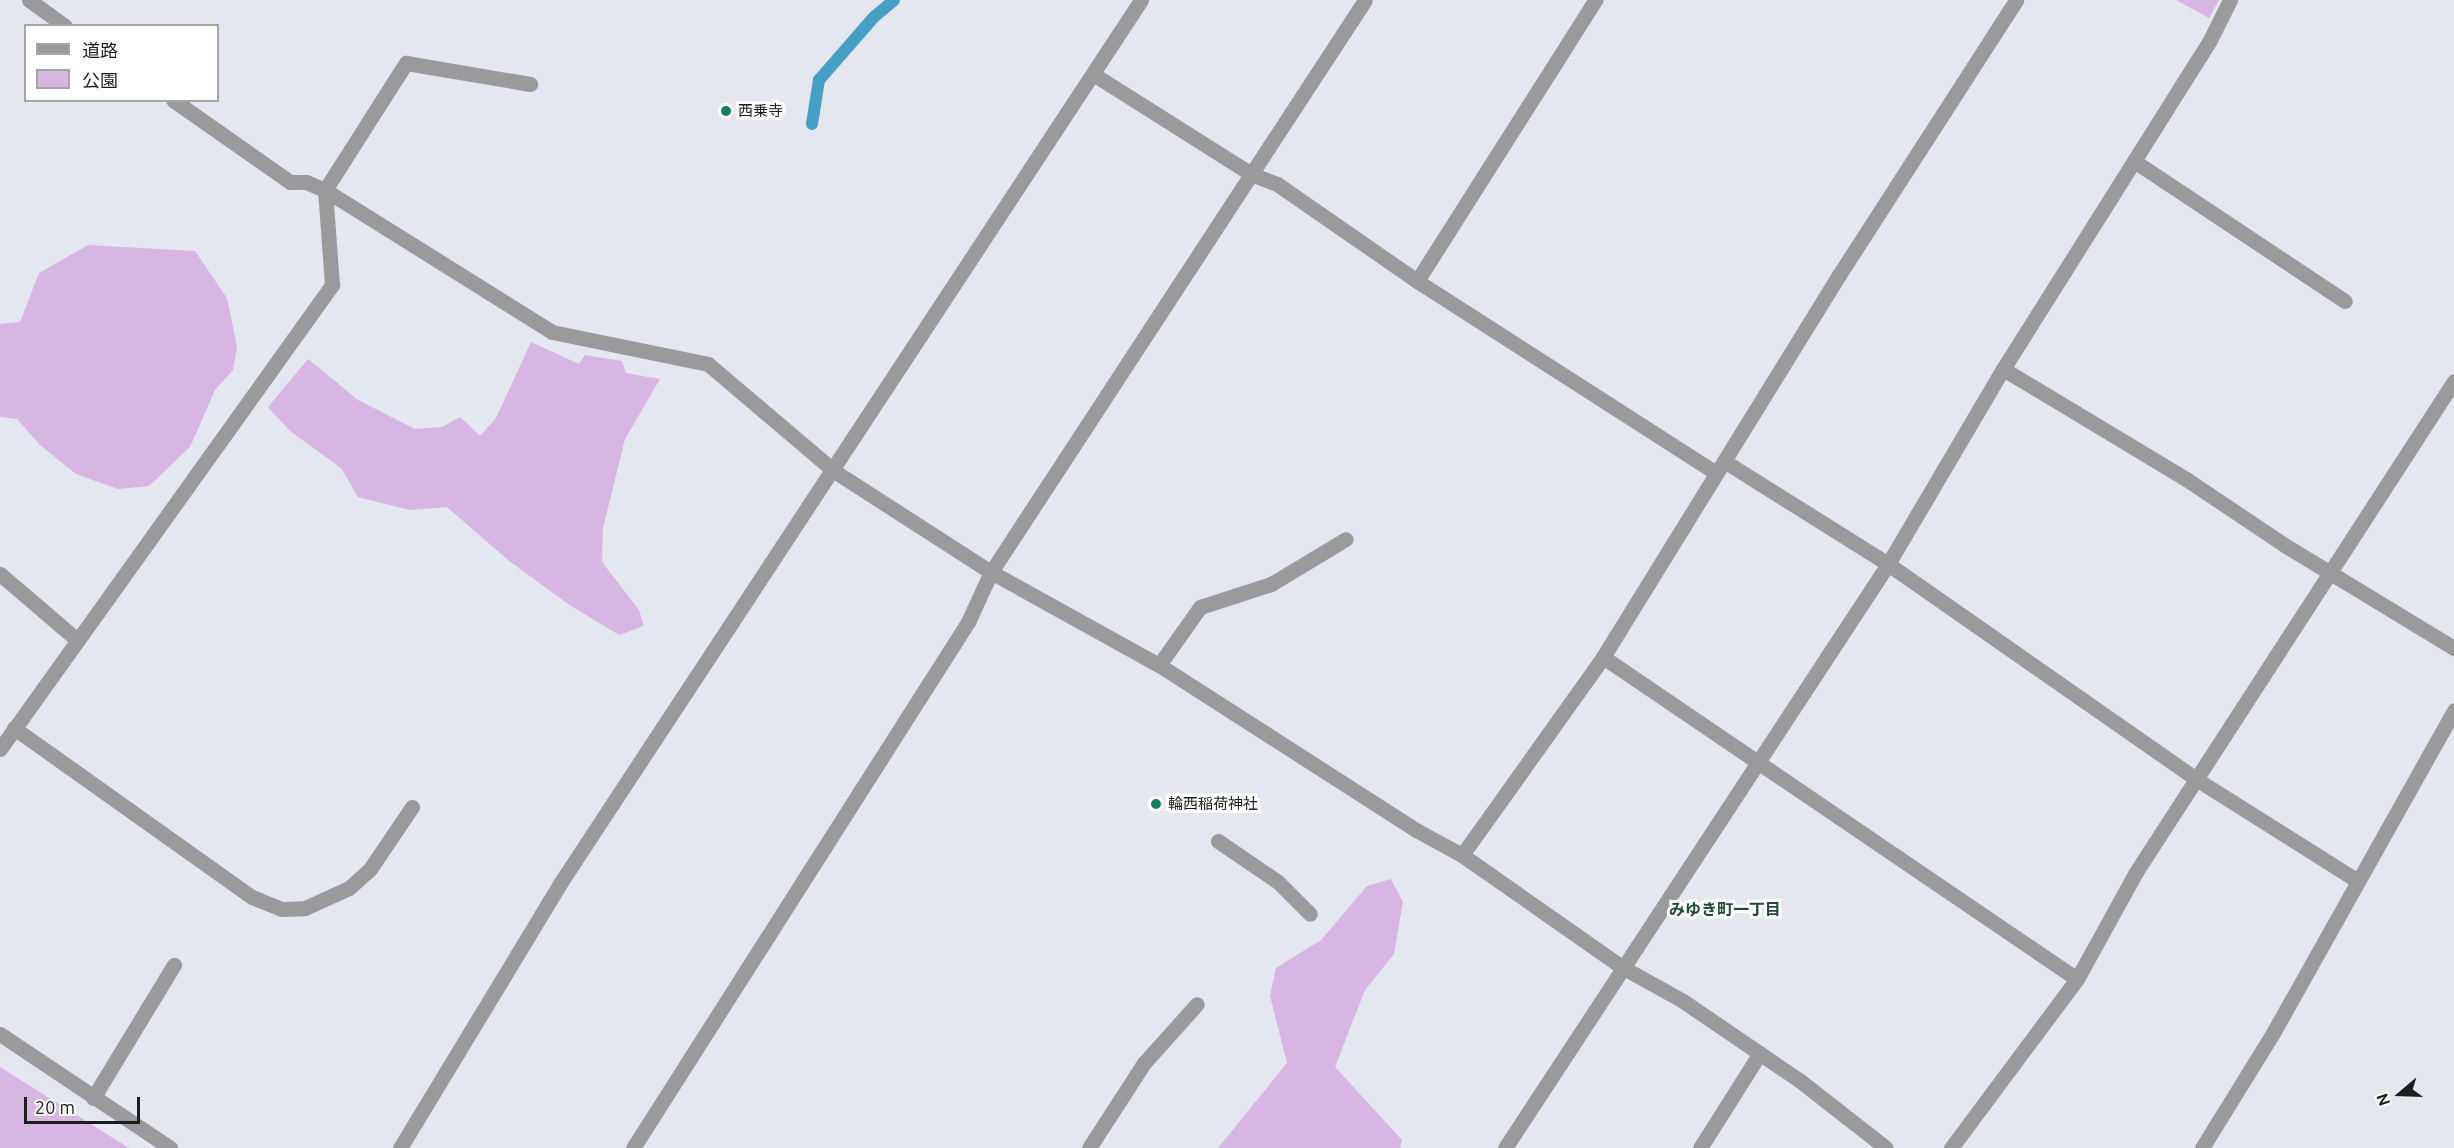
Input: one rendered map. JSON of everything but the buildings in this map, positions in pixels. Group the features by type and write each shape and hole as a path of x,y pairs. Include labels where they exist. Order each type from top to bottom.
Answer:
{"street":[{"path":"29,0 62,24"},
{"path":"400,1148 561,882 834,471 1141,0"},
{"path":"633,1148 962,632 991,572 1365,0"},
{"path":"1418,280 1595,0"},
{"path":"1462,855 1603,657 1720,467 2016,0"},
{"path":"1505,1148 1754,763 1888,564 2003,369 2209,42 2230,0"},
{"path":"0,749 76,639 332,285 325,190 406,63 531,84"},
{"path":"1093,74 1251,174 1277,184 1418,280 1720,467 1888,564 2196,779 2358,880"},
{"path":"176,102 290,182 306,182 325,190 552,332 708,364 834,471 991,572 1159,665 1416,830 1462,855 1622,968 1683,1001 1760,1053 1886,1148"},
{"path":"2134,161 2345,301"},
{"path":"2003,369 2186,479 2329,573 2454,648"},
{"path":"1951,1148 2077,979 2136,872 2454,381"},
{"path":"1159,665 1200,607 1271,584 1346,539"},
{"path":"0,574 76,639"},
{"path":"1603,657 1754,763 1933,879 2077,979"},
{"path":"2202,1148 2454,710"},
{"path":"14,728 252,897 281,909 305,908 349,888 370,869 412,807"},
{"path":"1218,841 1278,882 1310,914"},
{"path":"93,1098 174,965"},
{"path":"1089,1148 1144,1063 1197,1004"},
{"path":"0,1034 170,1148"},
{"path":"1700,1148 1760,1053"}],"green space":[{"path":"2176,0 2219,0 2209,18"},
{"path":"88,245 195,251 227,298 237,347 233,370 215,390 190,447 149,486 118,489 76,474 40,445 17,419 0,417 0,324 20,322 39,273"},
{"path":"531,342 579,364 585,355 622,361 626,373 660,379 625,439 603,528 602,562 639,610 644,626 619,635 568,604 508,560 447,507 410,510 358,497 341,468 290,431 268,407 308,359 358,400 415,429 442,427 460,417 480,436 496,418"},
{"path":"1391,879 1403,902 1394,954 1365,990 1335,1067 1402,1140 1400,1148 1218,1148 1287,1063 1270,996 1276,968 1321,940 1367,886"},
{"path":"0,1067 129,1148 0,1148"}],"waterway":[{"path":"812,124 819,80 874,17 894,0"}],"place":[{"name":"西乗寺","path":"726,111"},
{"name":"輪西稲荷神社","path":"1156,804"}],"district":[{"name":"みゆき町一丁目","path":"1725,909"}]}
